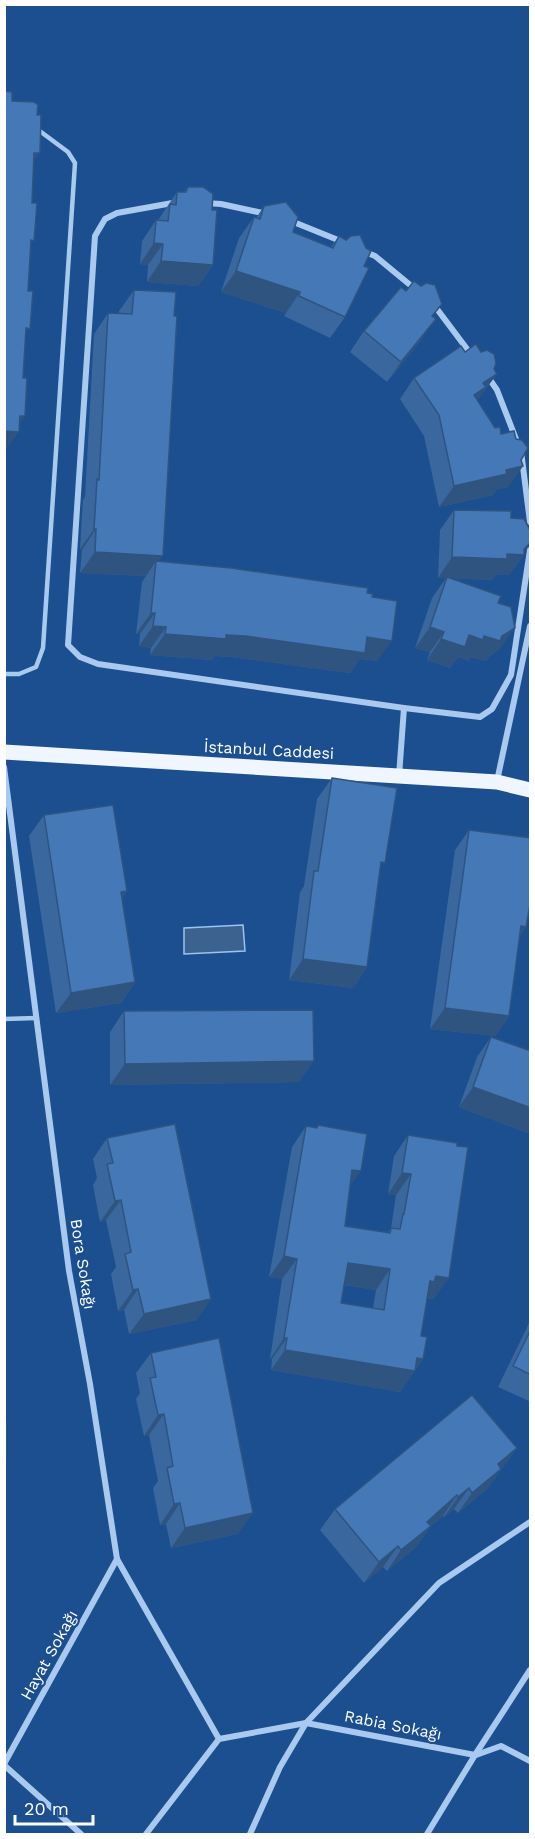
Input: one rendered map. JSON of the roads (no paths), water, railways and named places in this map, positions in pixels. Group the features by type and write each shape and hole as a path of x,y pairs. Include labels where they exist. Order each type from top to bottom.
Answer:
{"main road":[{"name":"İstanbul Caddesi","path":"4,752 497,782 531,790"}],"street":[{"path":"182,202 117,213 105,219 95,236 68,645 80,657 98,664 480,717 492,709 511,675 531,549"},
{"path":"201,203 220,204 275,216"},
{"path":"286,219 346,244"},
{"path":"356,248 375,256 421,294"},
{"path":"430,301 439,309 477,363"},
{"path":"484,372 497,390 522,453 531,522"},
{"path":"497,782 531,626"},
{"path":"399,776 404,708"},
{"name":"Bora Sokağı","path":"4,767 69,1271 90,1384 117,1558 219,1739"},
{"path":"250,1834 280,1767 306,1723 439,1583 531,1522"},
{"name":"Hayat Sokağı","path":"4,1765 117,1558"},
{"path":"428,1834 475,1755 531,1670"},
{"path":"146,1834 219,1739 306,1723"},
{"name":"Rabia Sokağı","path":"306,1723 475,1755"},
{"path":"475,1755 501,1746 531,1761"},
{"path":"4,1765 81,1834"}],"lane":[{"path":"4,674 19,674 36,667 43,648 75,164 68,152 36,129"},
{"path":"4,1019 36,1018"}],"water":[{"path":"243,925 245,951 184,954 184,928"}]}
